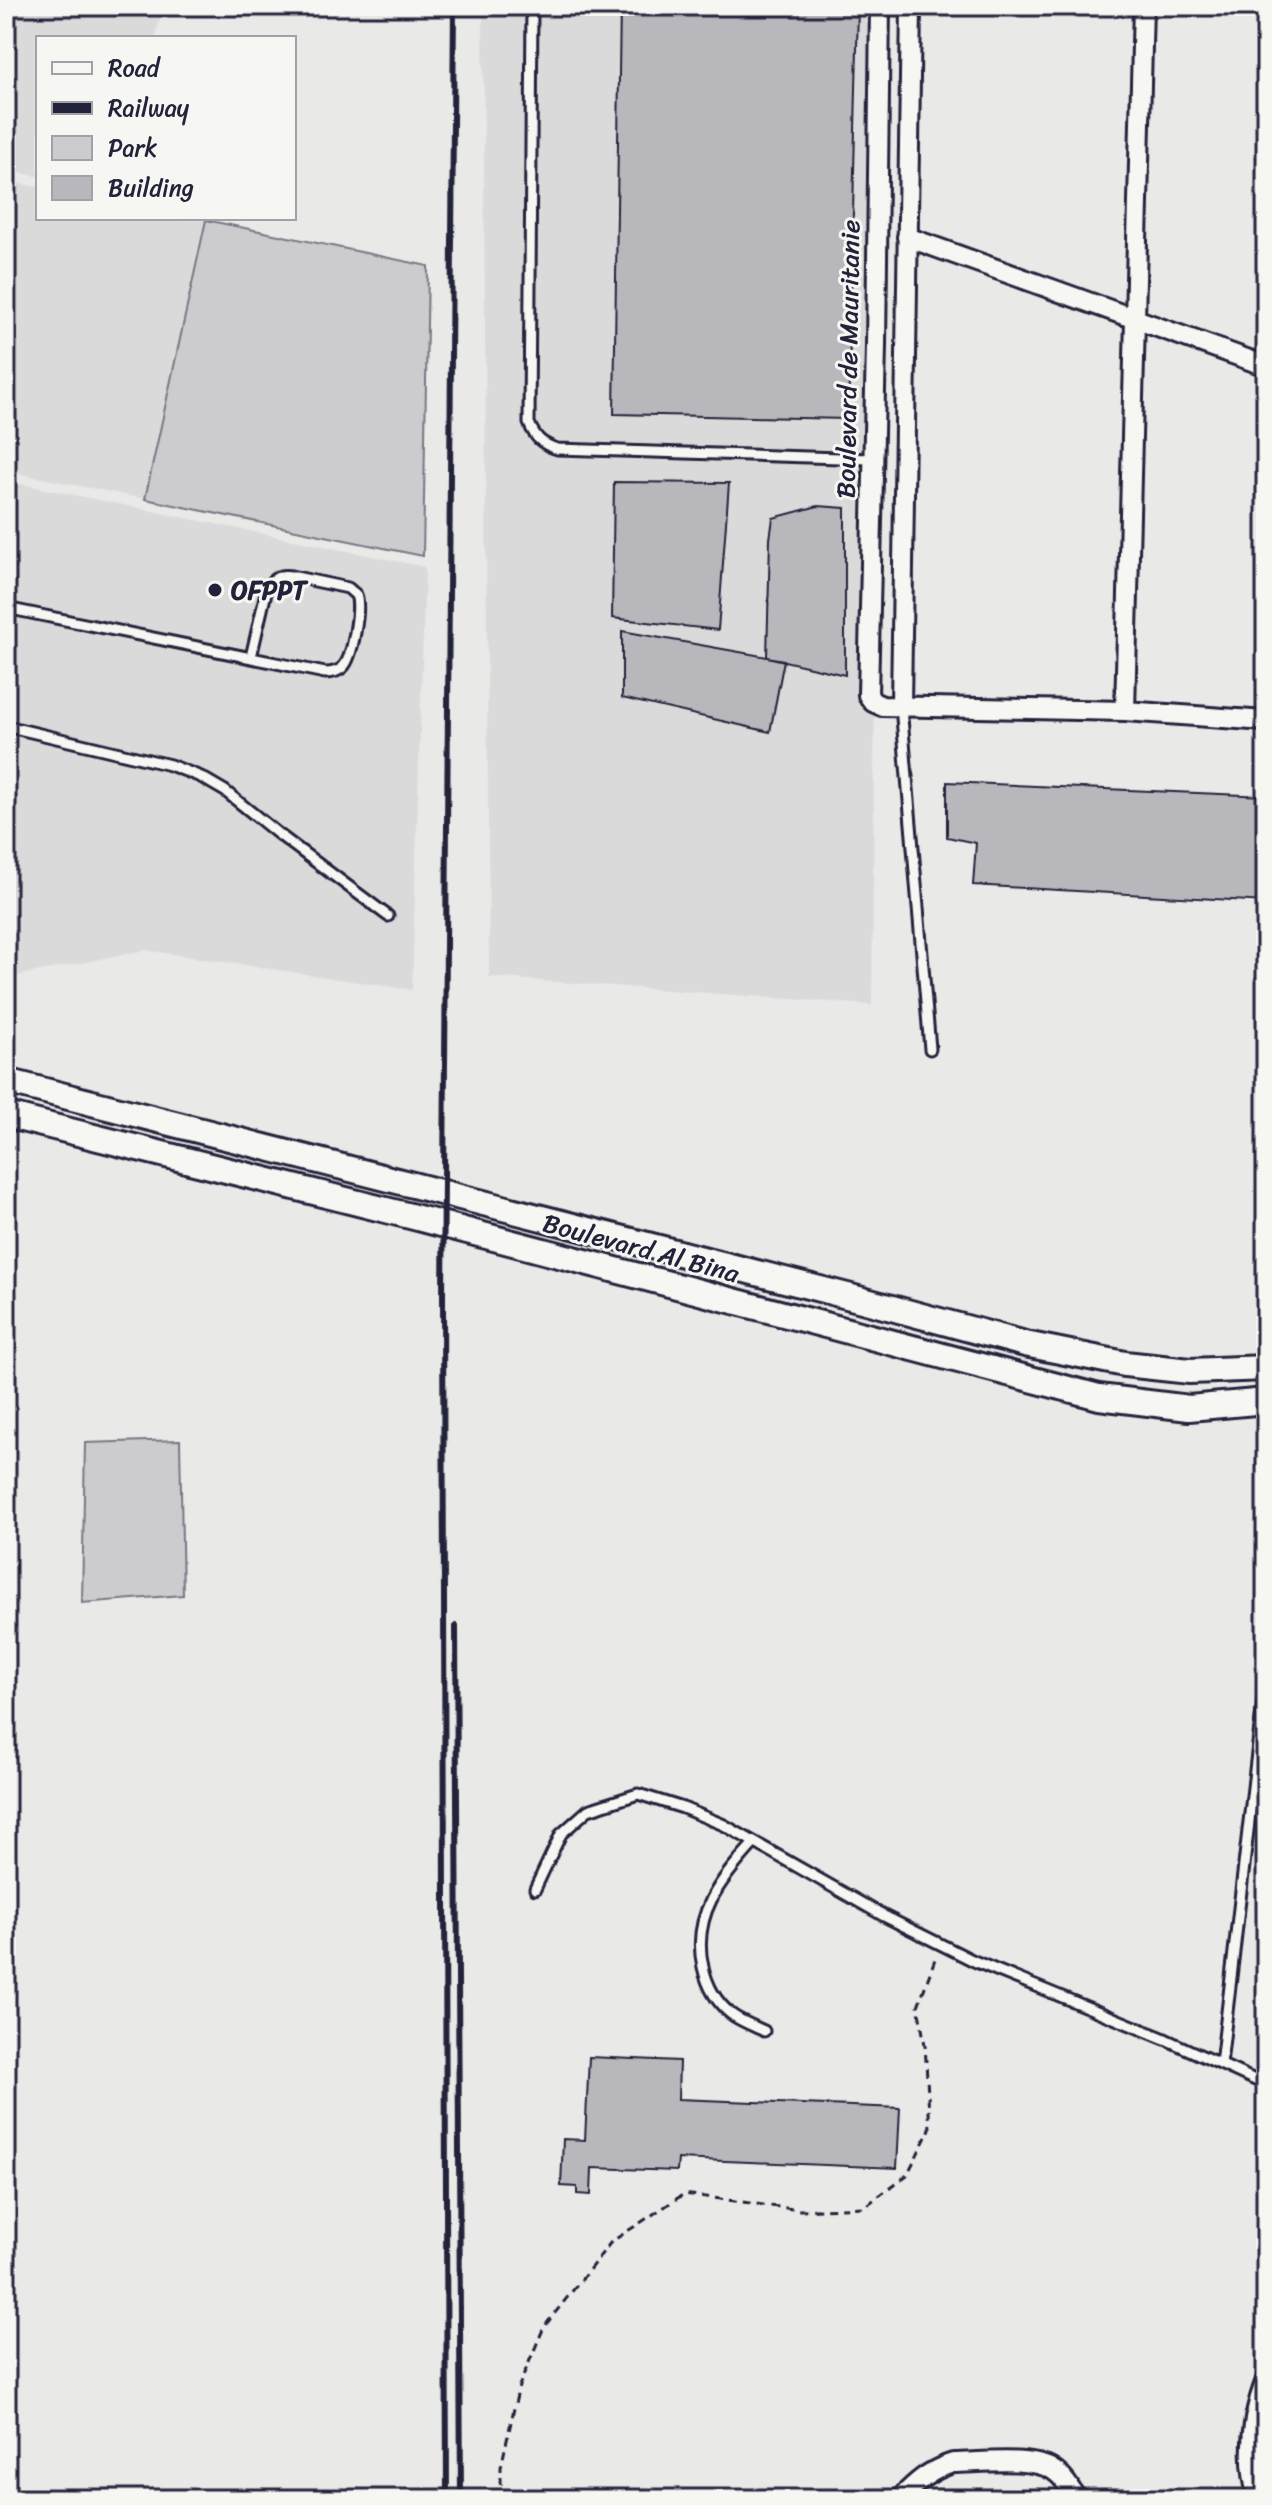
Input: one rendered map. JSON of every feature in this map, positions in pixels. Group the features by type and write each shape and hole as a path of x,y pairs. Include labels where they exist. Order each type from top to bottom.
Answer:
{"main road":[{"name":"Boulevard Al Bina","path":"6,1081 1025,1344 1125,1364 1190,1371 1266,1368"},
{"name":"Boulevard Al Bina","path":"6,1115 399,1213 1099,1397 1189,1408 1266,1401"}],"street":[{"name":"Boulevard de Mauritanie","path":"880,6 876,346 866,690 873,702 882,706 901,706"},
{"path":"911,6 901,706 1125,711 1266,721"},
{"path":"1125,711 1143,6"},
{"path":"907,237 1266,366"},
{"path":"1258,2499 1251,2455 1266,2380"},
{"path":"900,2499 920,2479 953,2463 1035,2462 1060,2475 1076,2499"}],"lane":[{"path":"532,6 529,423 533,434 539,441 557,449 872,459"},
{"path":"6,608 325,673 336,672 349,656 359,609 356,595 348,588 279,576 267,588 251,657"},
{"path":"901,706 930,1049"},
{"path":"6,726 170,765 201,777 236,799 388,916"},
{"path":"1221,2064 1266,1675"},
{"path":"535,1889 561,1834 588,1810 638,1794 724,1825 884,1916 974,1961 1266,2085"},
{"path":"754,1843 724,1876 706,1912 698,1946 707,1986 731,2014 764,2031"}],"path":[{"path":"501,2499 501,2467 519,2386 544,2327 611,2242 684,2194 800,2210 864,2207 907,2175 930,2129 925,2045 918,2006 940,1944"}],"shaded area":[{"path":"6,6 163,6 156,36 36,36 36,176 6,170"},
{"path":"483,6 881,6 872,1005 489,977"},
{"path":"6,181 36,187 36,220 206,220 145,499 6,471"},
{"path":"6,481 425,567 412,990 145,950 6,978"}],"green space":[{"path":"206,220 428,266 423,556 145,499"},
{"path":"180,1440 183,1595 82,1603 85,1443"}],"building":[{"path":"620,6 858,6 848,419 614,414"},
{"path":"614,482 729,483 718,630 612,618"},
{"path":"818,506 845,508 845,675 767,657 773,518"},
{"path":"622,631 784,660 770,732 622,698"},
{"path":"947,782 1266,796 1266,902 973,885 976,843 947,837"},
{"path":"589,2057 679,2061 678,2099 900,2108 897,2168 678,2159 677,2171 592,2168 591,2195 577,2194 577,2187 561,2186 563,2139 585,2140"}],"railway":[{"path":"447,2499 443,1297 454,6"},
{"path":"456,1626 461,2499"}],"place":[{"name":"OFPPT","path":"215,590"}]}
